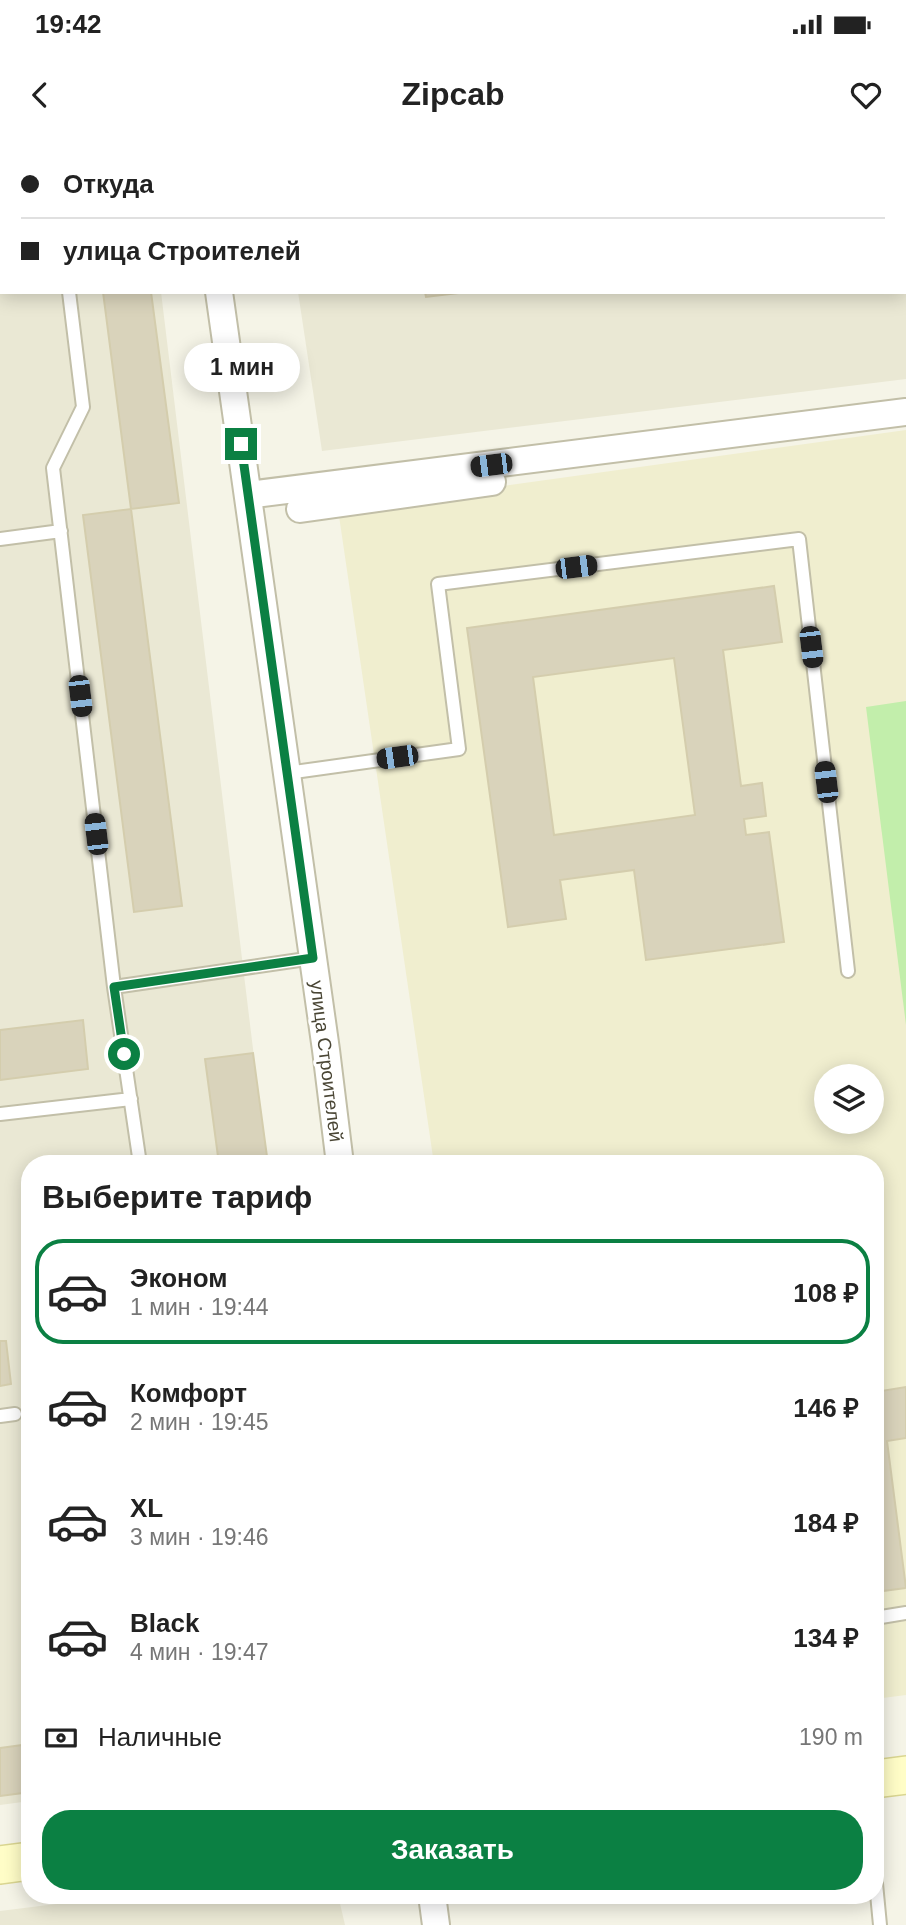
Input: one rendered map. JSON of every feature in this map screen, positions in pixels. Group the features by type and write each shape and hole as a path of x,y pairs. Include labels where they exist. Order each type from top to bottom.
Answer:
{"street":[{"name":"улица Строителей","path":"219,294 339,1155"},
{"path":"248,495 906,412"},
{"path":"300,509 906,425"},
{"path":"884,1778 906,1775"},
{"path":"0,1865 21,1862"},
{"path":"433,1904 436,1925"}],"lane":[{"path":"69,294 83,407 53,468 114,987 139,1155"},
{"path":"0,539 61,531"},
{"path":"286,773 459,749 438,584 799,539 848,971"},
{"path":"114,987 313,958"},
{"path":"0,1114 131,1099"},
{"path":"0,1416 15,1414"},
{"path":"884,1617 906,1613"},
{"path":"878,1904 880,1925"}],"shaded area":[{"path":"0,294 161,294 266,1155 21,1155 21,1802 0,1805"},
{"path":"298,294 906,294 906,379 322,451"},
{"path":"906,430 906,1695 884,1698 884,1155 433,1155 338,509"},
{"path":"56,1904 340,1904 345,1925 0,1925 0,1911"}],"green space":[{"path":"906,701 906,1025 866,707"}],"building":[{"path":"103,294 151,294 179,503 131,509"},
{"path":"425,294 451,294 426,297"},
{"path":"131,509 182,906 134,912 83,515"},
{"path":"774,586 782,642 723,650 741,786 762,783 766,816 744,819 746,835 769,832 784,942 646,960 634,870 560,880 566,919 508,927 467,628","holes":["674,658 695,815 554,835 533,677"]},
{"path":"83,1020 88,1069 0,1080 0,1030"},
{"path":"253,1053 267,1155 218,1155 205,1059"},
{"path":"0,1341 6,1341 11,1384 0,1386"},
{"path":"906,1387 906,1438 887,1441 906,1588 884,1591 884,1391"},
{"path":"21,1745 21,1793 0,1796 0,1748"}],"route":[{"path":"124,1054 114,987 313,958 241,444"}]}
